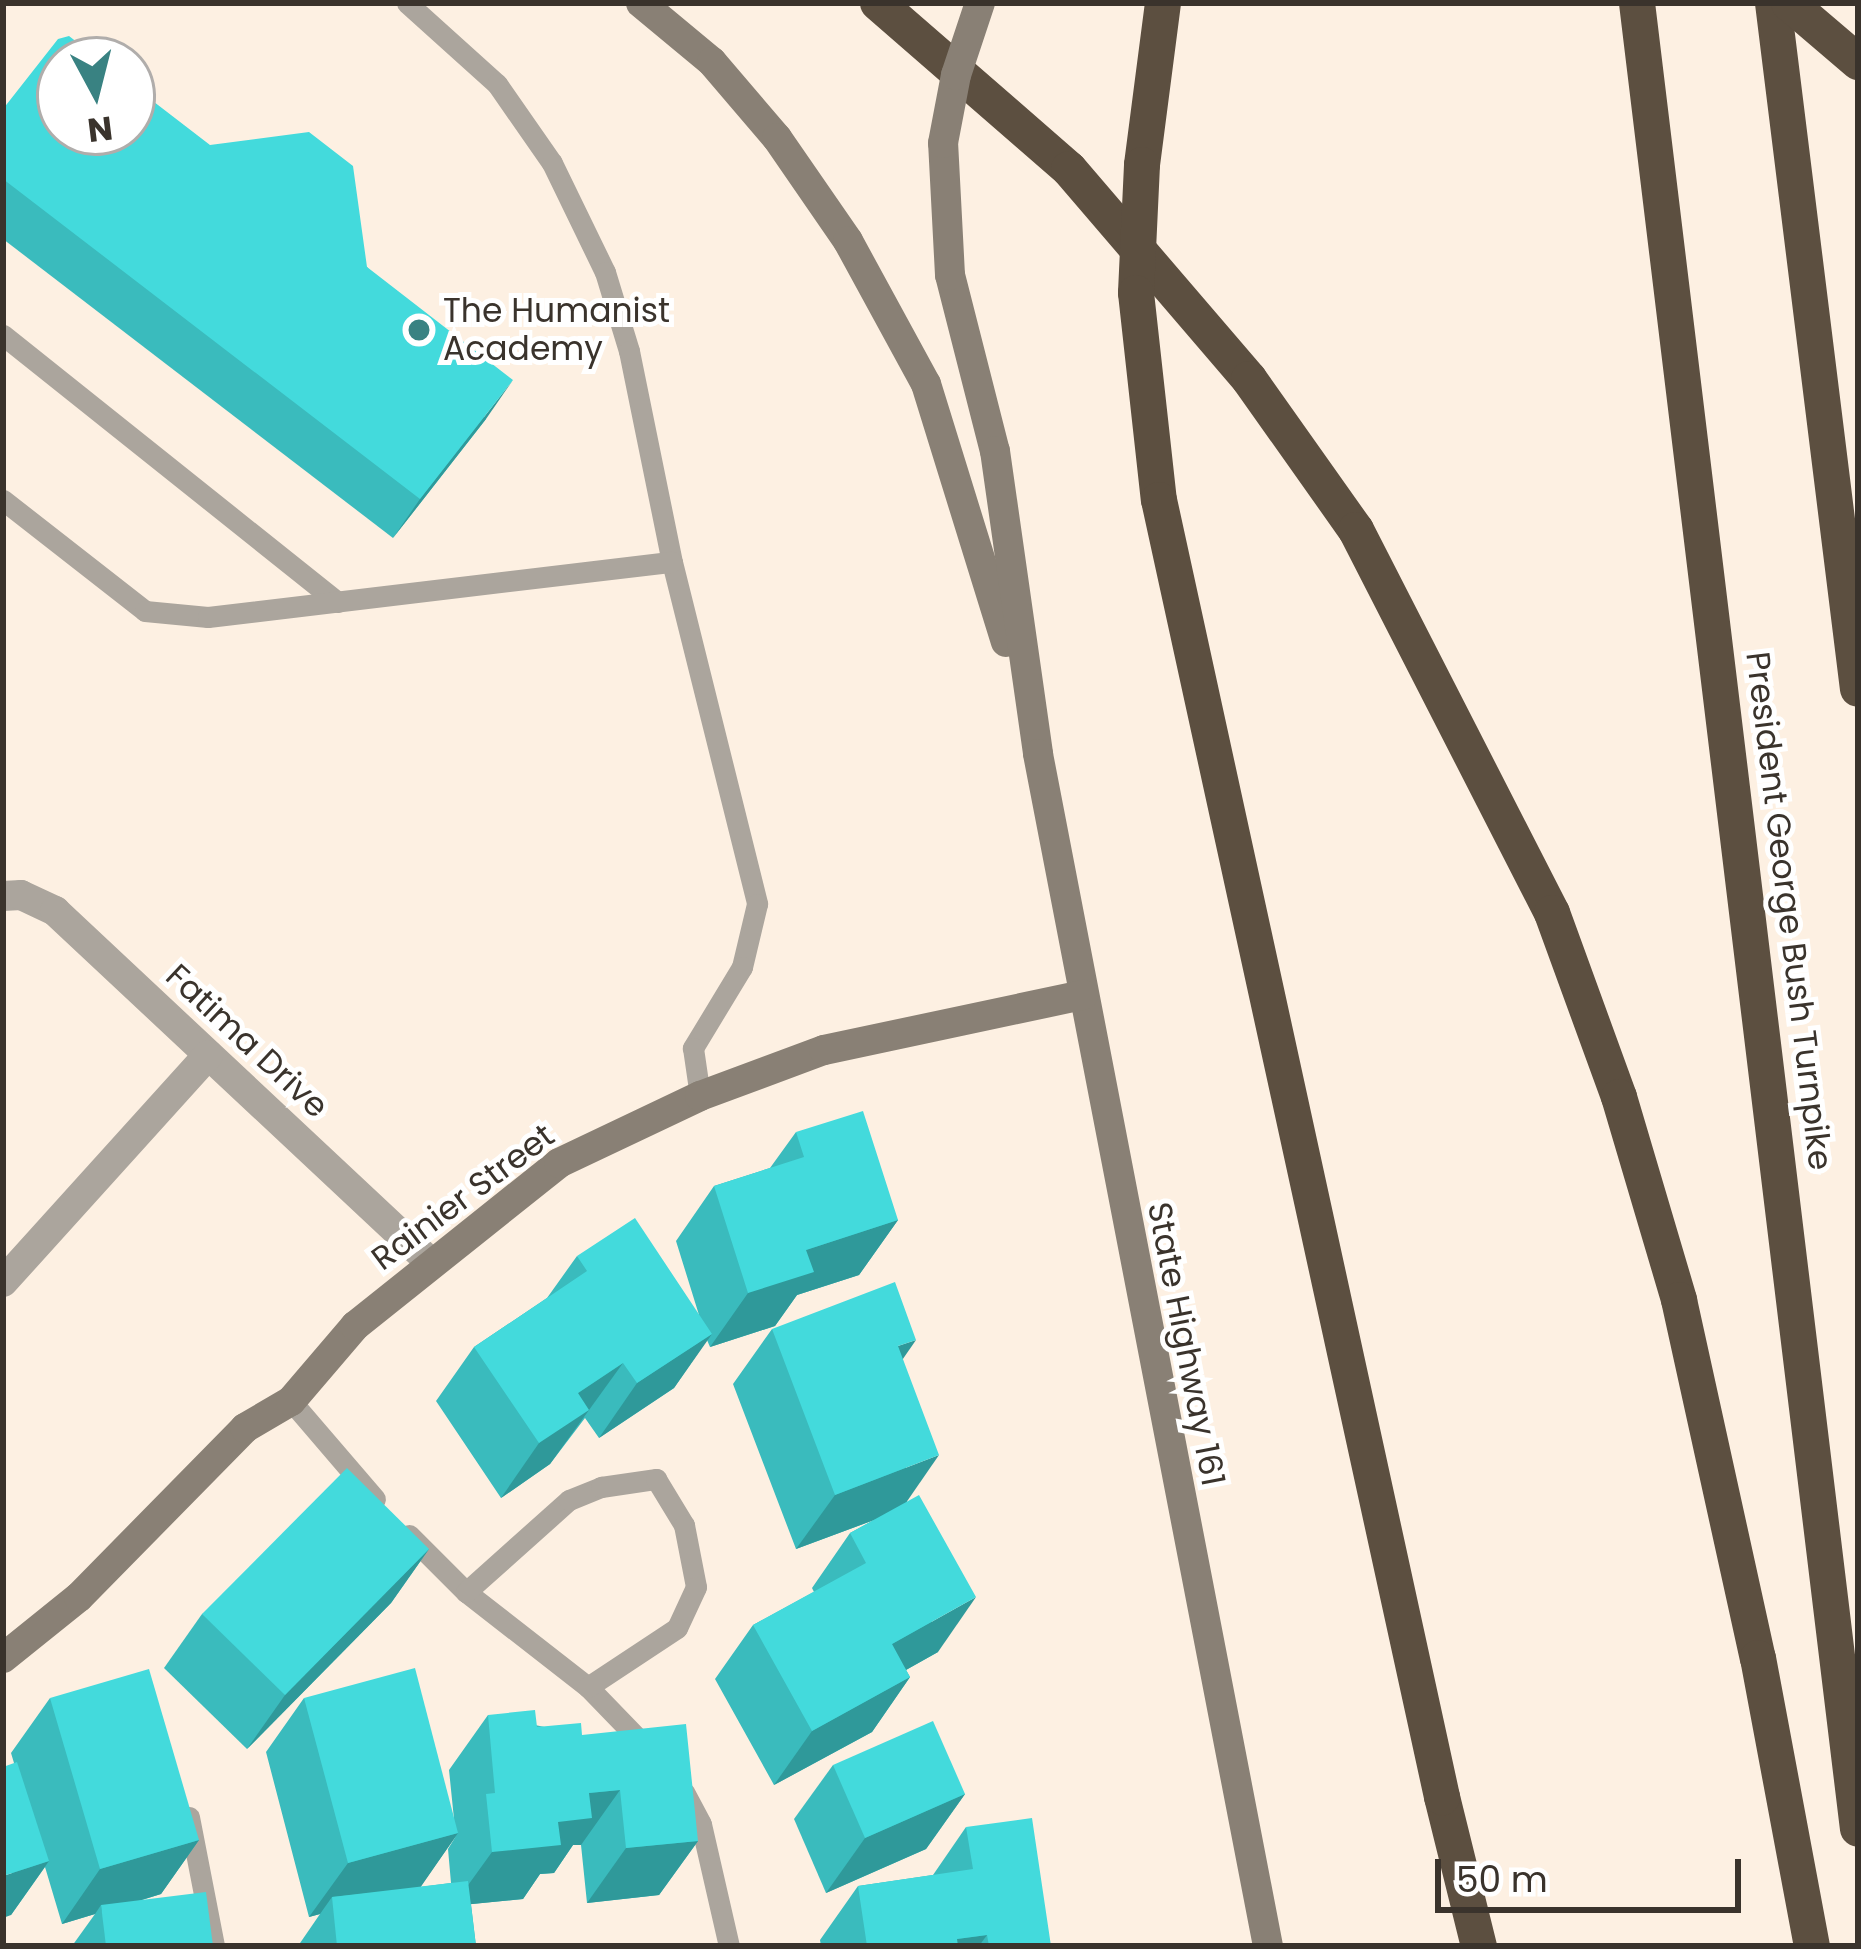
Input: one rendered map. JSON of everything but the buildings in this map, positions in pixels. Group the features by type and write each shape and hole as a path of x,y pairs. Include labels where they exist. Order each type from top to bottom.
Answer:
{"highway":[{"path":"878,3 1069,169 1249,379 1356,530 1552,913 1619,1097 1679,1300 1758,1658 1812,1946"},
{"path":"1163,3 1142,165 1136,293 1159,500 1442,1796 1479,1946"},
{"name":"President George Bush Turnpike","path":"1636,3 1786,1202 1858,1829"},
{"path":"1773,3 1858,688"},
{"path":"1789,3 1858,62"}],"main road":[{"path":"641,3 712,62 777,139 848,241 926,384 978,541 1038,754"},
{"path":"980,3 956,75 944,143 950,275 995,451 1038,754"},
{"name":"State Highway 161","path":"1038,754 1268,1946"},
{"name":"Rainier Street","path":"3,1658 79,1597 245,1428 291,1401 355,1326 559,1163 700,1096 824,1050 1083,995"}],"street":[{"name":"Fatima Drive","path":"3,896 21,895 55,911 430,1262"},
{"path":"3,1282 208,1055"}],"lane":[{"path":"407,3 497,84 551,163 605,272 629,351 672,562 757,904 742,968 693,1048 700,1096"},
{"path":"3,335 338,602"},
{"path":"3,500 145,610 208,617 672,562"},
{"path":"291,1401 387,1513 466,1592 588,1688 668,1771 701,1824 729,1946"},
{"path":"466,1592 569,1500 601,1487 656,1479 684,1526 696,1587 677,1628 588,1688"},
{"path":"188,1815 214,1946"}],"place":[{"name":"The Humanist Academy","path":"419,330"}]}
